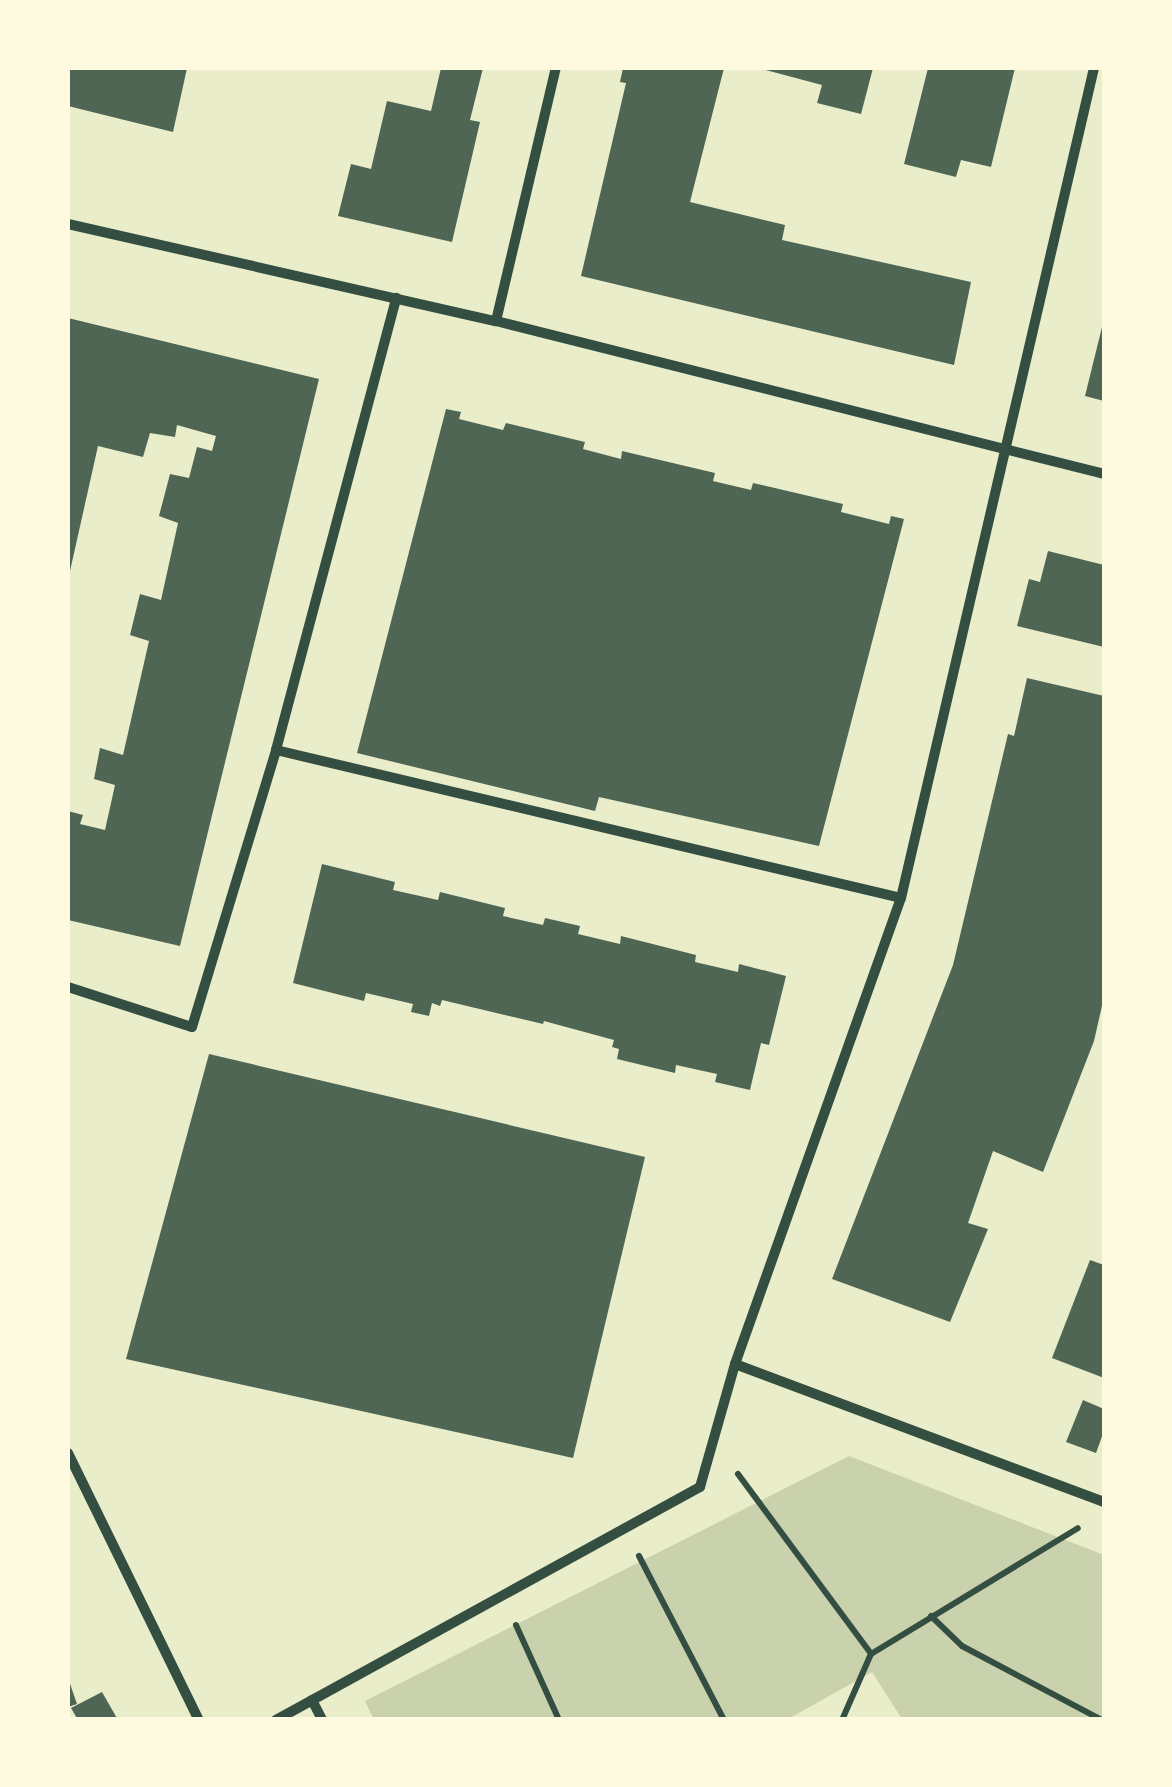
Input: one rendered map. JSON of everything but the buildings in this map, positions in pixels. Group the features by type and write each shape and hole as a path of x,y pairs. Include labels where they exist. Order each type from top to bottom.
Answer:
{"street":[{"path":"496,321 556,68"},
{"path":"276,1720 700,1487 735,1364 901,898 1094,68"},
{"path":"68,224 496,321 1104,474"},
{"path":"68,987 192,1027 276,750 396,298"},
{"path":"276,750 901,898"},
{"path":"735,1364 1104,1502"},
{"path":"68,1453 200,1720"},
{"path":"312,1700 322,1720"}],"path":[{"path":"713,1439 871,1654"},
{"path":"842,1720 871,1654 1091,1521"},
{"path":"624,1529 724,1720"},
{"path":"502,1596 559,1720"},
{"path":"931,1616 962,1646 1102,1720"}],"green space":[{"path":"849,1456 1104,1555 1104,1719 902,1719 872,1672 788,1719 374,1720 365,1701"}]}
